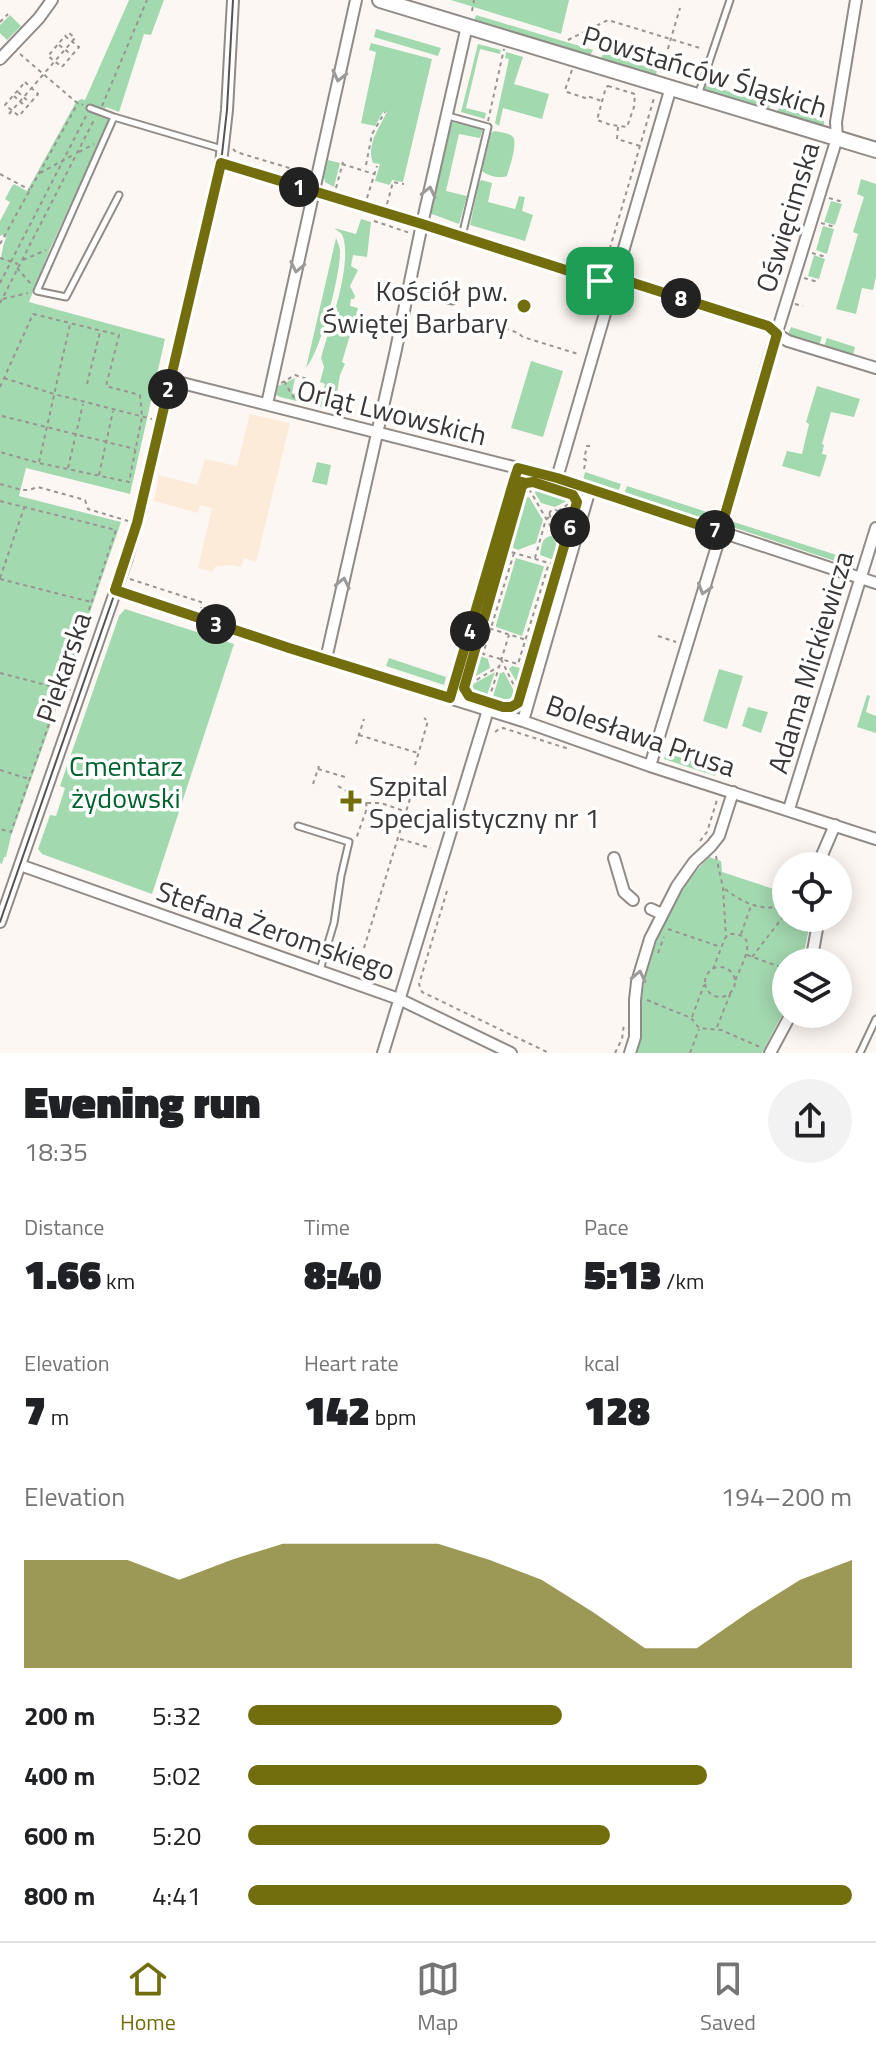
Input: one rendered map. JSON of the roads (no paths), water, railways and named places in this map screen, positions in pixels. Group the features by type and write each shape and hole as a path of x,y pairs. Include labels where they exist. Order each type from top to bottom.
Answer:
{"street":[{"path":"0,59 52,0"},
{"name":"Piekarska","path":"0,922 6,886 20,865 137,523 221,163 228,148 233,0"},
{"path":"267,404 356,0"},
{"name":"Powstańców Śląskich","path":"380,0 876,150"},
{"name":"Oświęcimska","path":"650,766 837,138 836,122 856,0"},
{"path":"326,659 467,26"},
{"path":"557,478 614,281 665,86"},
{"path":"221,163 600,281 614,281"},
{"path":"777,334 788,341 876,368"},
{"name":"Orląt Lwowskich","path":"170,380 557,478 876,583"},
{"path":"450,698 518,468"},
{"path":"523,721 590,489"},
{"name":"Adama Mickiewicza","path":"789,809 876,528"},
{"name":"Bolesława Prusa","path":"115,590 450,698 488,706 650,766 876,839"},
{"path":"383,1053 488,706"},
{"path":"630,1053 635,1037 637,982 650,939 666,917 677,886 694,862 719,836 733,792"},
{"path":"823,852 835,825"},
{"path":"614,858 624,892 633,900"},
{"name":"Stefana Żeromskiego","path":"20,865 399,999 511,1053"},
{"path":"651,909 666,917"},
{"path":"766,1050 781,1028"}],"lane":[{"path":"697,96 730,0"},
{"path":"90,108 228,148"},
{"path":"447,116 488,127 462,236"},
{"path":"114,117 37,291 66,297 119,195"},
{"path":"614,281 768,326 777,334"},
{"path":"408,291 453,301"},
{"path":"298,826 349,842 350,846 341,876 334,923 320,971"},
{"path":"860,1053 876,1019"}],"tram line":[{"path":"0,922 137,523 221,163 233,0"}],"place":[{"name":"Kościół pw. Świętej Barbary","path":"524,306"},
{"name":"Szpital Specjalistyczny nr 1","path":"351,801"}],"park label":[{"name":"Cmentarz żydowski","path":"126,781"}]}
